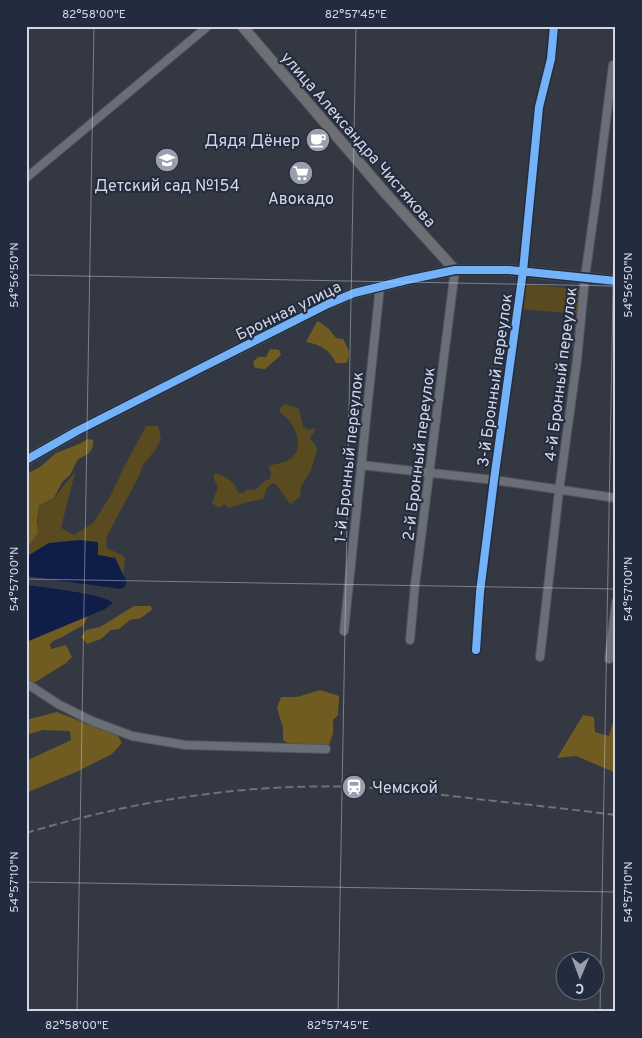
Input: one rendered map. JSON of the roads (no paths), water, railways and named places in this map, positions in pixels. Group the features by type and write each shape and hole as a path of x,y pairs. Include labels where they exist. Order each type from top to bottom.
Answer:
{"street":[{"path":"26,178 208,26"},
{"name":"улица Александра Чистякова","path":"242,26 387,196 455,270"},
{"name":"3-й Бронный переулок","path":"476,650 480,592 523,271 539,107 551,59 554,26"},
{"name":"4-й Бронный переулок","path":"540,657 612,65"},
{"name":"Бронная улица","path":"26,460 77,431 328,304 354,293 455,270 492,269 616,280"},
{"name":"2-й Бронный переулок","path":"410,640 455,270"},
{"name":"1-й Бронный переулок","path":"344,631 380,286"},
{"path":"360,465 494,480 616,498"},
{"path":"609,660 616,602"},
{"path":"26,683 58,704 92,722 132,736 185,745 326,749"}],"water":[{"path":"80,540 98,542 98,555 115,558 127,582 125,587 120,589 26,576 26,557 49,543"},
{"path":"26,585 86,594 113,603 105,609 26,642"}],"railway":[{"path":"26,833 148,803 189,796 271,788 355,787 401,790 616,815"}],"place":[{"name":"Дядя Дёнер","path":"318,140"},
{"name":"Детский сад №154","path":"167,160"},
{"name":"Авокадо","path":"301,173"},
{"name":"Чемской","path":"354,787"}]}
